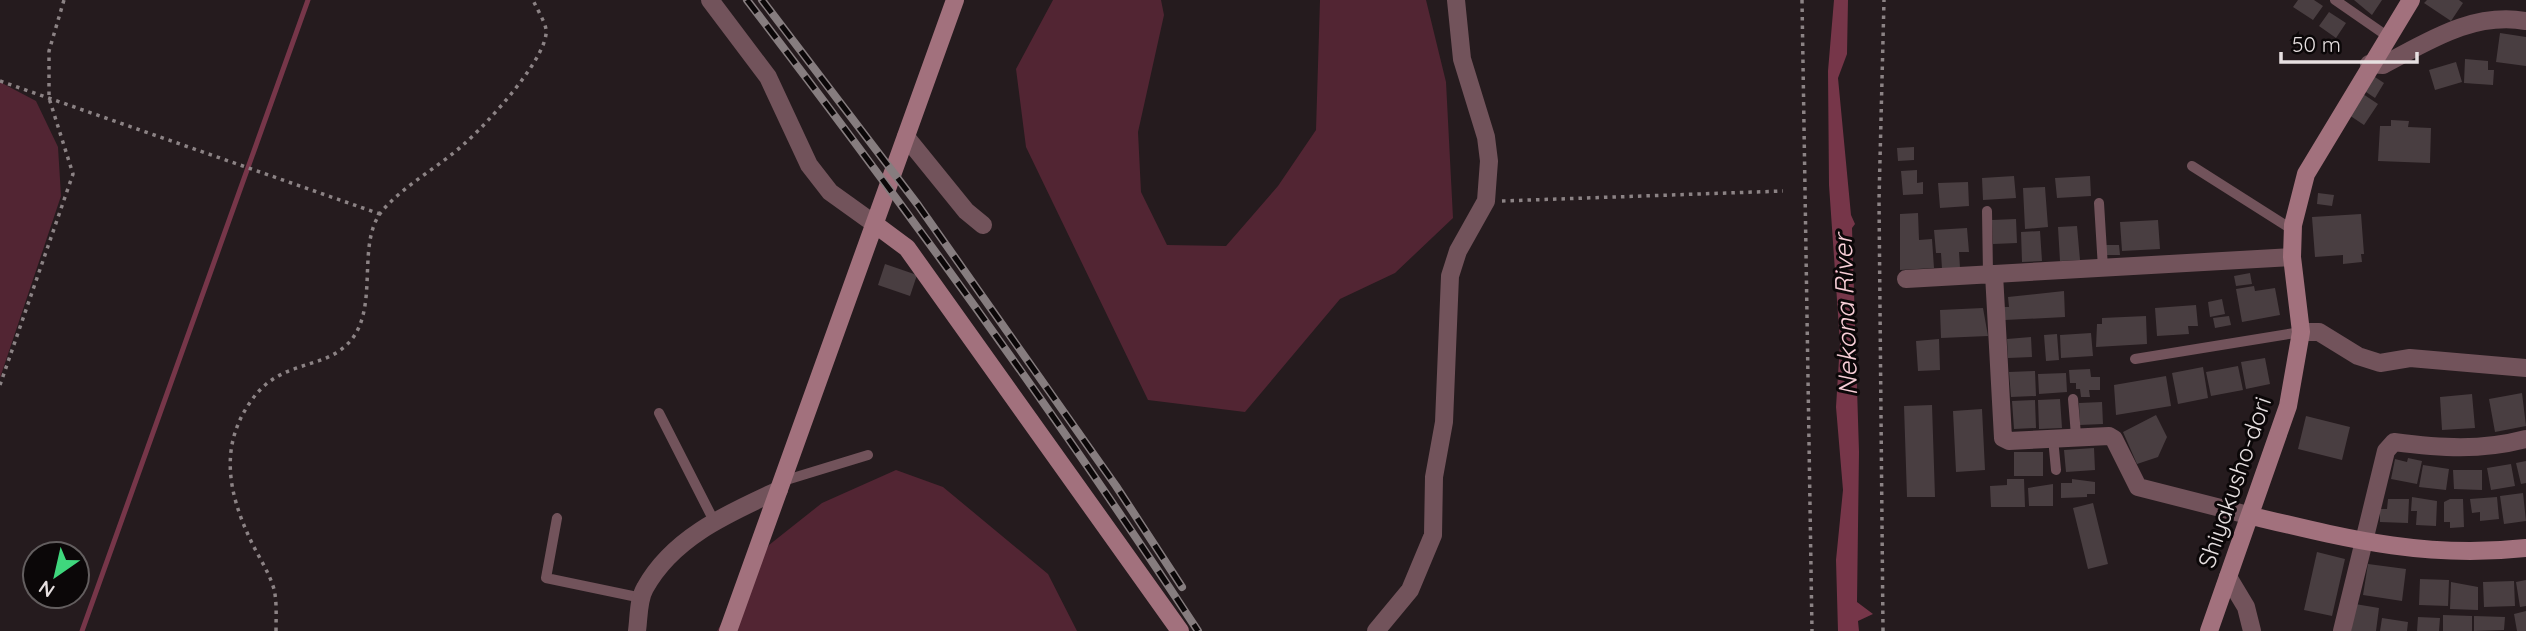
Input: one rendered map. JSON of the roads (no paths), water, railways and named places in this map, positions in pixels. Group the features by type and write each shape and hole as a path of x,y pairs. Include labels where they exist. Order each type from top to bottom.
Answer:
{"street":[{"path":"710,0 768,77 809,164 830,192 907,248 1180,631"},
{"path":"728,631 955,0"},
{"path":"1376,631 1410,590 1433,535 1434,477 1444,422 1450,276 1458,251 1486,201 1489,161 1486,137 1462,59 1456,0"},
{"name":"Shiyakusho-dori","path":"2209,631 2252,516 2288,406 2301,332 2292,257 2293,230 2306,174 2369,64 2411,0"},
{"path":"2369,64 2383,65 2460,25 2509,18 2526,21"},
{"path":"906,137 966,211 983,225"},
{"path":"1906,279 2292,257"},
{"path":"1991,274 2003,438 2008,441 2076,435 2109,436 2114,439 2138,487 2364,543 2459,554 2526,548"},
{"path":"2301,332 2319,332 2358,356 2380,363 2410,358 2526,368"},
{"path":"2342,631 2386,451 2394,442 2447,448 2495,447 2526,439"},
{"path":"637,631 644,590 668,555 714,521 781,486"},
{"path":"2228,577 2237,588 2252,631"}],"lane":[{"path":"2335,0 2387,36"},
{"path":"2192,166 2293,230"},
{"path":"2099,203 2103,268"},
{"path":"1987,211 1991,274"},
{"path":"2135,359 2301,332"},
{"path":"2074,399 2076,435"},
{"path":"659,412 714,521"},
{"path":"2053,438 2056,470"},
{"path":"781,486 868,455"},
{"path":"558,518 546,578 642,598"}],"water":[{"name":"Nekona River","path":"1834,0 1848,0 1847,54 1838,78 1851,215 1855,224 1852,228 1859,452 1857,602 1873,614 1858,621 1859,631 1838,631 1836,560 1843,490 1836,407 1840,343 1829,185 1828,71"}],"waterway":[{"path":"82,631 308,0"}],"railway":[{"path":"747,0 978,311 1090,470 1198,631"},
{"path":"762,0 918,205 1116,486 1182,587"}]}
